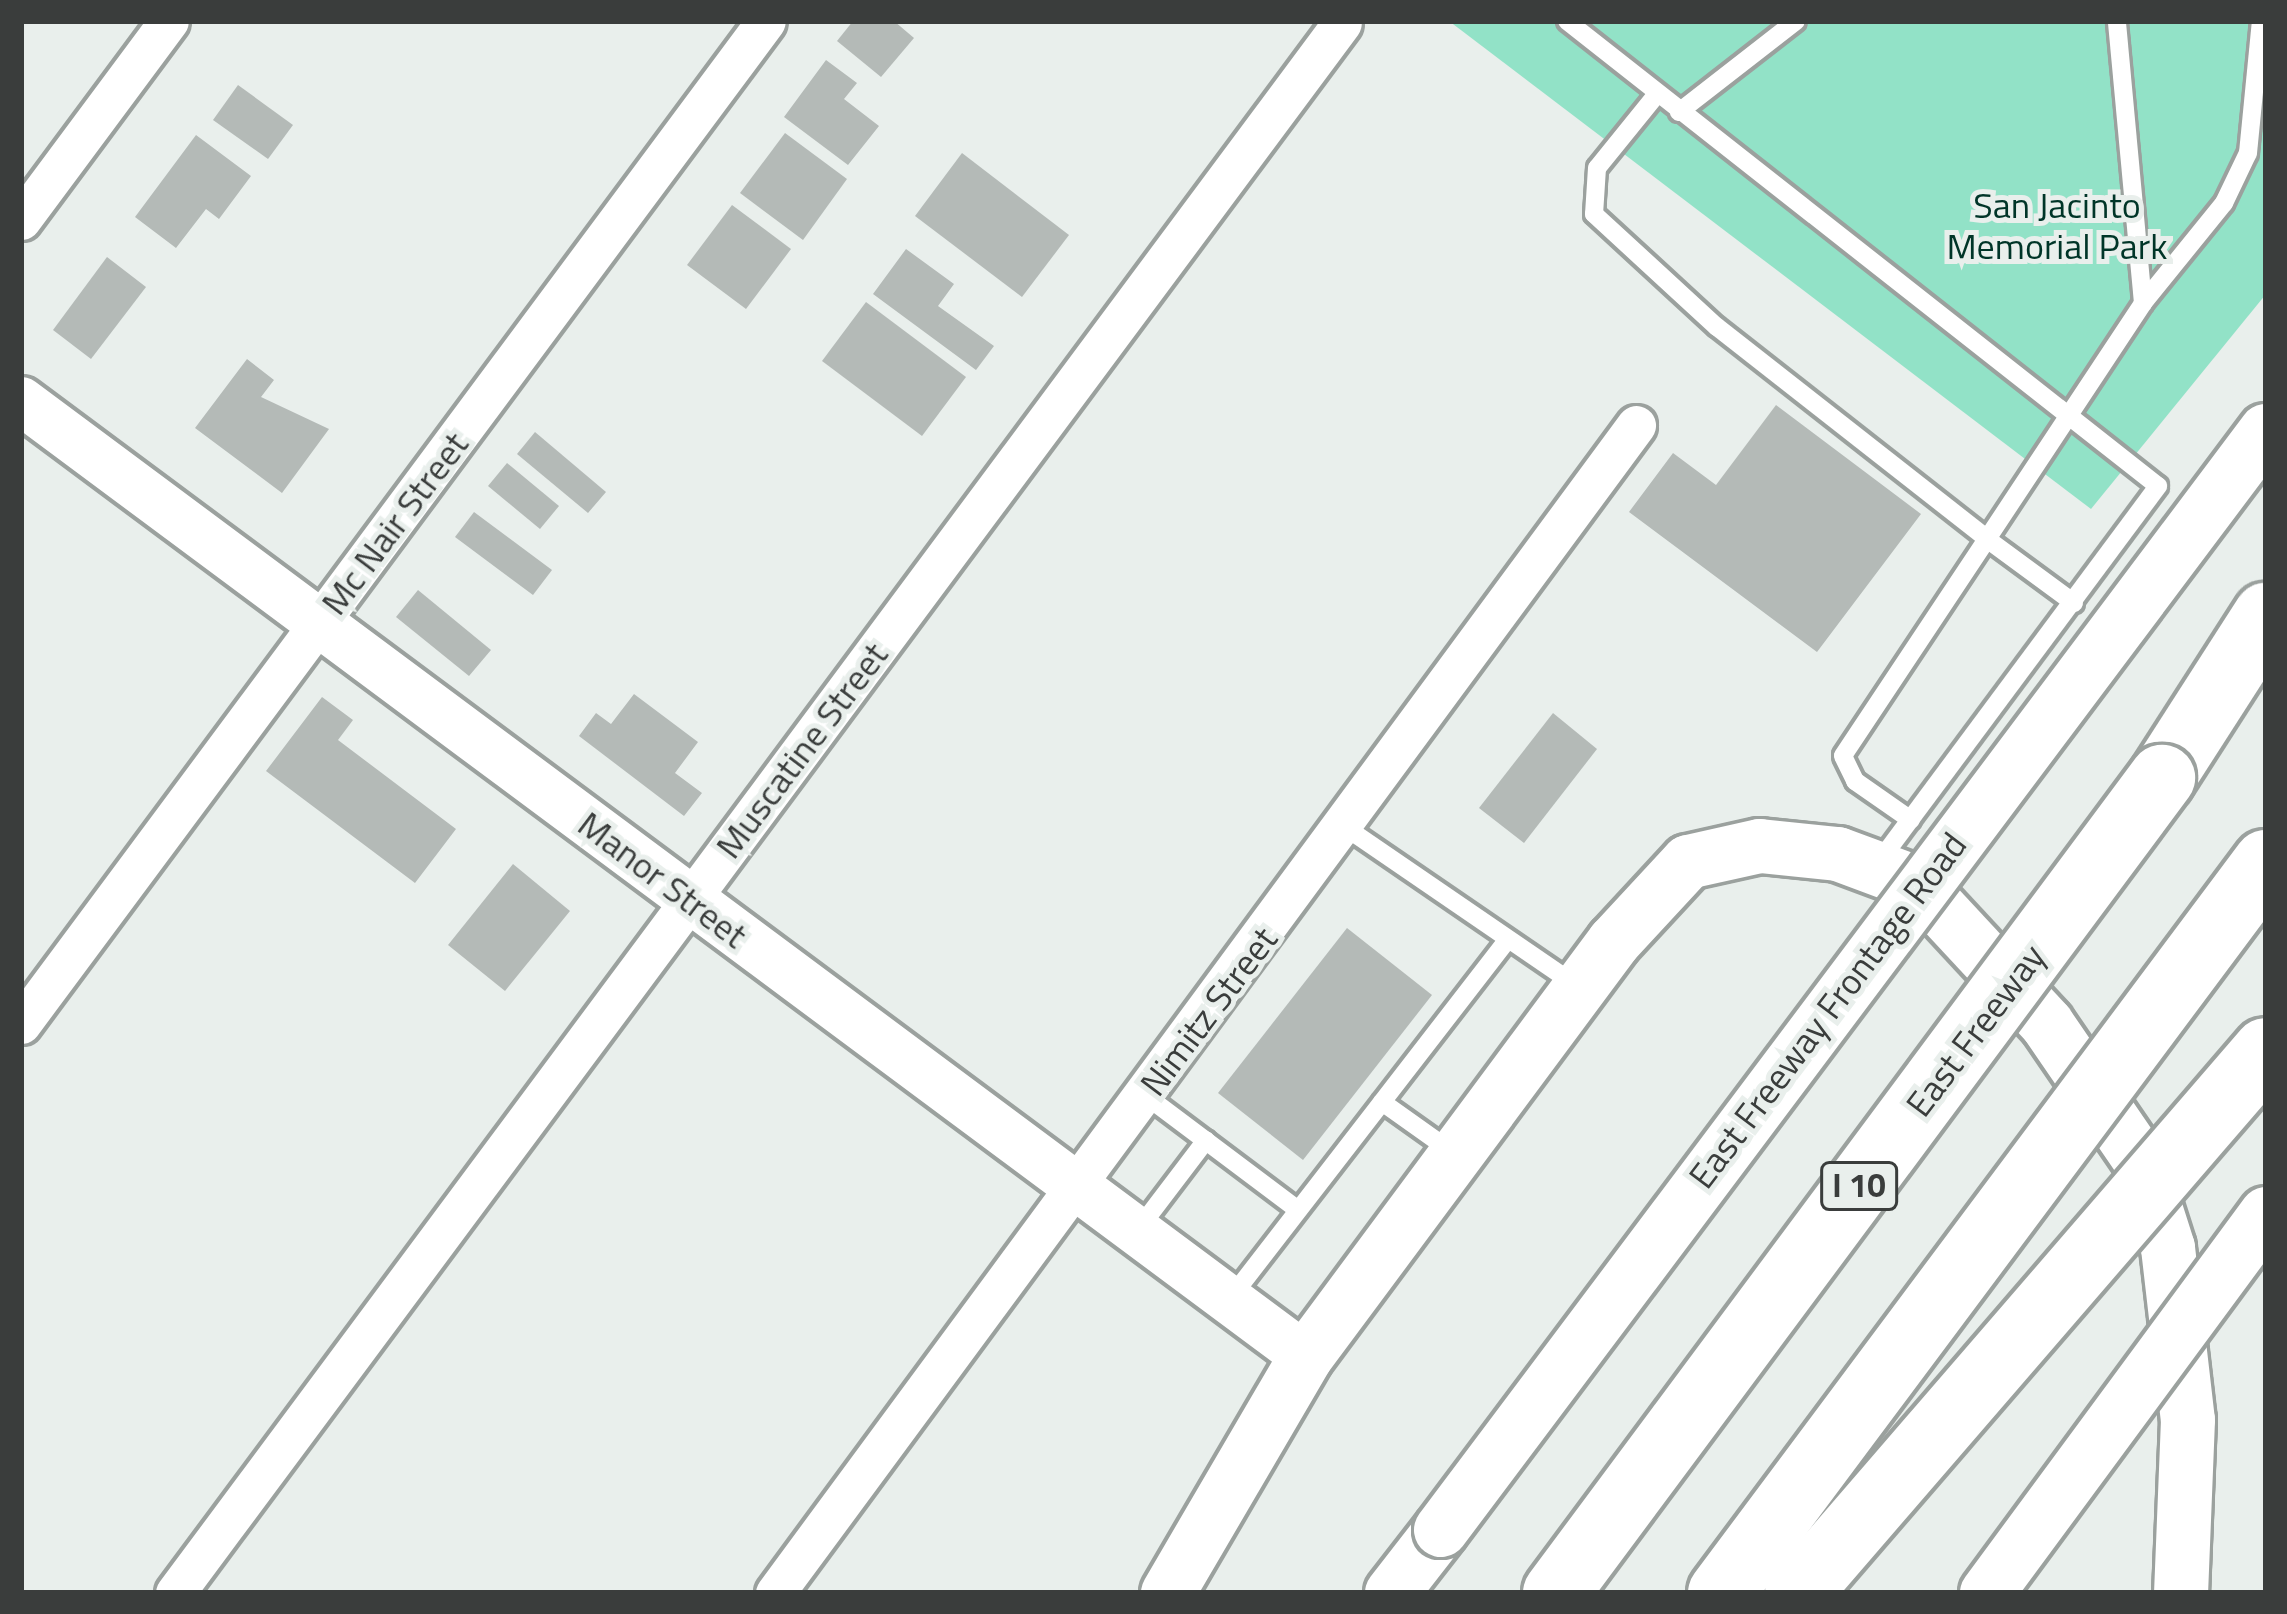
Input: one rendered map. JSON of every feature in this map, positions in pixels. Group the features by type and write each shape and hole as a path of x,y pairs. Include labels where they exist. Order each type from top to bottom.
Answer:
{"highway":[{"path":"2162,778 2266,616"},
{"name":"East Freeway","path":"1556,1593 2266,641"},
{"path":"1720,1593 2266,863"},
{"path":"1798,1593 2266,1051"}],"main road":[{"name":"East Freeway Frontage Road","path":"1392,1593 2266,431"},
{"path":"1168,1593 1306,1357 1580,988 1688,862 1760,847 1875,867 1916,883 2047,1024 2140,1160 2168,1248 2188,1420 2181,1593"},
{"path":"1987,1593 2266,1214"}],"street":[{"path":"21,220 169,21"},
{"name":"Mc Nair Street","path":"21,1024 766,21"},
{"name":"Muscatine Street","path":"175,1593 1342,23"},
{"name":"Manor Street","path":"21,401 1306,1357"},
{"name":"Nimitz Street","path":"775,1593 1345,827 1636,425"}],"lane":[{"path":"1567,21 2158,486 1875,867"},
{"path":"1679,112 1796,21"},
{"path":"2116,21 2143,303"},
{"path":"1911,820 1855,781 1843,756 1987,538 2075,418 2143,303 2224,203 2248,153 2261,21"},
{"path":"1657,94 1597,168 1594,214 1717,327 2074,603"},
{"path":"1345,827 1580,988"},
{"path":"1229,1300 1508,938"},
{"path":"1145,1095 1298,1210"},
{"path":"1382,1102 1457,1155"},
{"path":"1137,1231 1206,1140"}],"green space":[{"name":"San Jacinto Memorial Park","path":"1449,21 2266,21 2266,294 2091,509"}],"building":[{"path":"853,21 894,21 914,38 881,77 837,41"},
{"path":"826,60 857,83 844,99 879,126 848,165 784,117"},
{"path":"238,85 293,125 268,159 213,120"},
{"path":"785,133 847,179 803,240 740,193"},
{"path":"196,135 251,176 219,219 206,209 176,248 135,217"},
{"path":"962,153 1069,235 1022,297 915,216"},
{"path":"732,205 791,249 746,309 687,265"},
{"path":"906,249 954,284 938,306 994,346 976,370 873,294"},
{"path":"107,257 146,287 91,359 53,330"},
{"path":"866,302 966,377 922,436 822,361"},
{"path":"247,359 274,380 261,397 329,429 282,493 195,428"},
{"path":"1776,405 1921,514 1817,652 1629,512 1673,453 1716,485"},
{"path":"535,432 606,492 588,513 517,454"},
{"path":"507,463 559,506 540,529 488,486"},
{"path":"474,512 552,570 533,595 455,537"},
{"path":"418,590 491,650 469,676 396,617"},
{"path":"634,694 698,742 675,773 702,793 684,816 579,736 596,713 611,724"},
{"path":"322,697 353,720 338,740 456,829 415,883 266,771"},
{"path":"1553,713 1597,749 1524,843 1479,808"},
{"path":"513,864 570,911 505,991 448,945"},
{"path":"1347,928 1432,995 1303,1160 1218,1093"}]}
